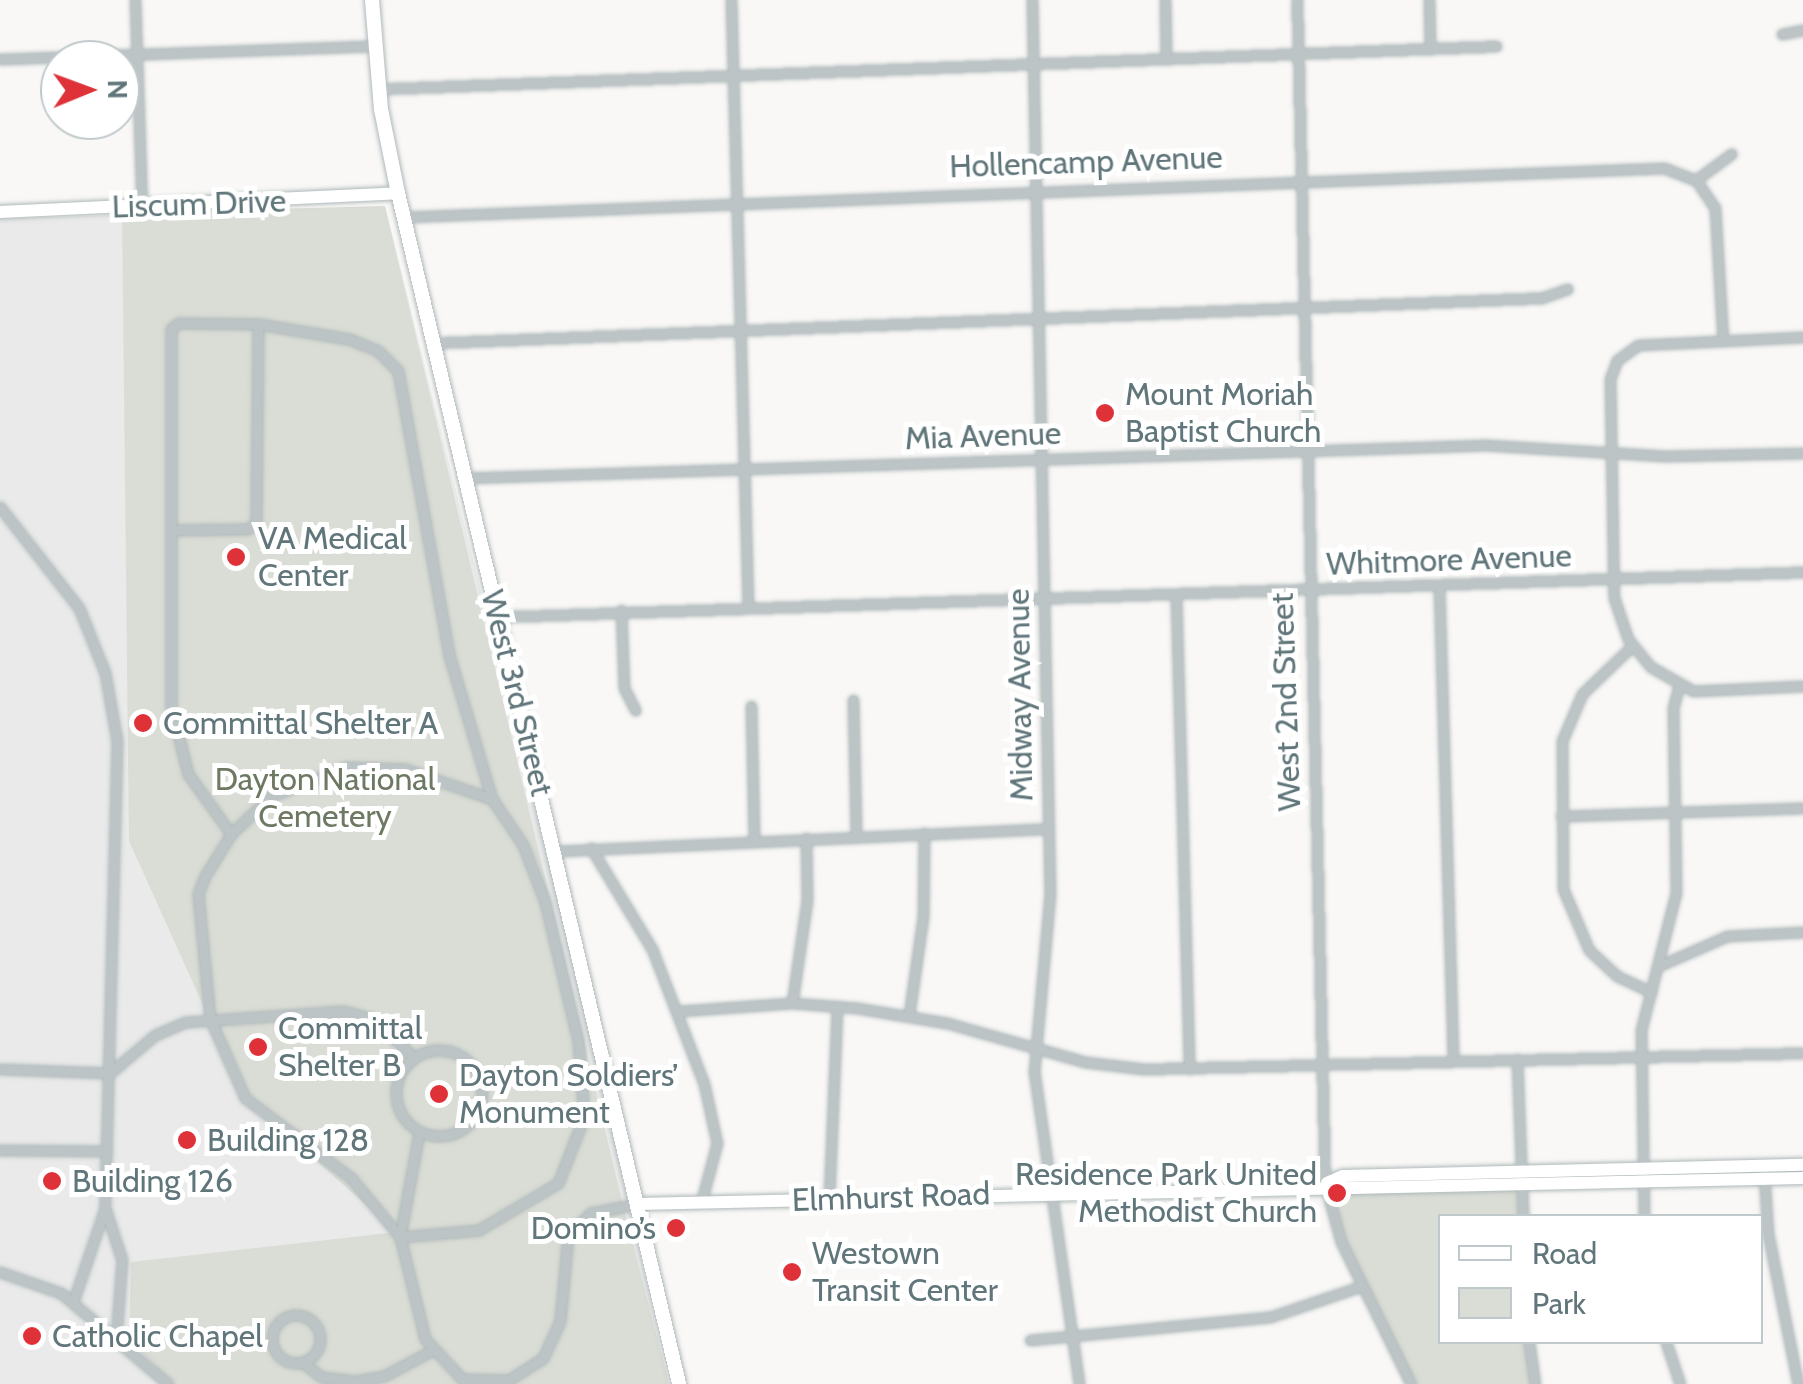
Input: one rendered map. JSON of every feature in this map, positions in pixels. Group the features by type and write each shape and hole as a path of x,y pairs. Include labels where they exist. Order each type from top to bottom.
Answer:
{"main road":[{"name":"West 3rd Street","path":"372,0 378,90 398,193 557,851 679,1384"}],"street":[{"path":"135,0 136,40"},
{"path":"732,0 748,606"},
{"name":"Midway Avenue","path":"1032,0 1049,910 1034,1049 1050,1192 1079,1384"},
{"path":"1165,0 1166,57"},
{"name":"West 2nd Street","path":"1297,0 1325,1184 1334,1223 1411,1384"},
{"path":"1429,0 1430,48"},
{"path":"1782,34 1803,30"},
{"path":"140,54 374,46"},
{"path":"378,90 1496,46"},
{"path":"0,58 40,57"},
{"path":"140,140 142,206"},
{"path":"1722,341 1715,208 1696,180 1731,154"},
{"name":"Hollencamp Avenue","path":"404,217 1037,188 1664,168 1696,180"},
{"name":"Liscum Drive","path":"0,212 398,193"},
{"path":"433,343 1540,298 1567,289"},
{"path":"231,834 195,788 172,720 171,344 178,323 258,324 349,339 378,351 398,371 450,654 492,799 524,845 545,902 578,1040 584,1117 562,1179 527,1208 468,1233 400,1236"},
{"path":"171,530 248,530 256,523 258,324"},
{"path":"1803,337 1644,344 1622,354 1610,380 1614,579 1617,615 1632,646 1679,686 1727,692 1803,686"},
{"name":"Mia Avenue","path":"464,478 1525,444 1611,452 1803,453"},
{"path":"0,507 73,597 111,698 118,791 105,1208 73,1302"},
{"name":"Whitmore Avenue","path":"498,617 1803,572"},
{"path":"1439,586 1454,1060"},
{"path":"1176,595 1189,1069"},
{"path":"621,610 624,688 635,710"},
{"path":"1632,646 1595,678 1568,722 1559,761 1563,889 1573,925 1602,964 1652,992"},
{"path":"1644,1214 1640,1056 1676,893 1679,686"},
{"path":"852,700 856,836"},
{"path":"751,706 754,840"},
{"path":"492,799 405,769 347,767 281,790 231,834 198,894 210,1019 245,1098 352,1178 400,1236 431,1351 461,1382 501,1382 535,1366 560,1321 563,1252 572,1229 596,1210 637,1204"},
{"path":"1561,816 1803,808"},
{"path":"557,851 1047,829"},
{"path":"908,1015 923,918 924,834"},
{"path":"792,1002 805,917 806,838"},
{"path":"590,848 638,924 680,1011 716,1135 701,1203"},
{"path":"1661,966 1727,936 1803,932"},
{"path":"680,1011 792,1002 908,1015 1104,1066 1189,1069 1803,1054"},
{"path":"829,1198 837,1006"},
{"path":"0,1069 110,1073 163,1030 210,1019 351,1012 390,1030 413,1057"},
{"path":"400,1236 419,1133 397,1098 401,1073 413,1057 456,1053 476,1070 482,1092 477,1114 464,1128 442,1136 419,1133"},
{"path":"1517,1059 1522,1214"},
{"path":"0,1150 107,1151"},
{"name":"Elmhurst Road","path":"637,1204 1325,1184 1342,1176 1764,1172 1803,1165"},
{"path":"1764,1172 1768,1234 1798,1384"},
{"name":"Elmhurst Road","path":"1764,1172 1803,1178"},
{"path":"105,1208 122,1260 116,1338"},
{"path":"0,1272 32,1279 73,1302 168,1384"},
{"path":"1030,1340 1270,1317 1362,1286"},
{"path":"302,1362 316,1352 319,1336 311,1321 290,1316 275,1329 274,1346 281,1358 302,1362 321,1377 356,1381 384,1376 431,1351"},
{"path":"1528,1344 1535,1384"},
{"path":"1667,1344 1680,1384"}],"shaded area":[{"name":"Dayton National Cemetery","path":"385,206 583,1001 669,1384 0,1384 0,219"}],"green space":[{"name":"Dayton National Cemetery","path":"385,206 669,1384 173,1384 129,1340 131,1262 397,1232 245,1098 129,841 122,213"},
{"path":"1325,1184 1522,1184 1523,1214 1438,1214 1438,1344 1529,1344 1535,1384 1411,1384 1341,1242"}],"place":[{"name":"Mount Moriah Baptist Church","path":"1105,413"},
{"name":"VA Medical Center","path":"236,557"},
{"name":"Committal Shelter A","path":"143,723"},
{"name":"Committal Shelter B","path":"258,1047"},
{"name":"Dayton Soldiers’ Monument","path":"439,1094"},
{"name":"Building 128","path":"187,1140"},
{"name":"Building 126","path":"52,1181"},
{"name":"Residence Park United Methodist Church","path":"1337,1193"},
{"name":"Domino’s","path":"676,1228"},
{"name":"Westown Transit Center","path":"792,1272"},
{"name":"Catholic Chapel","path":"32,1336"}]}
